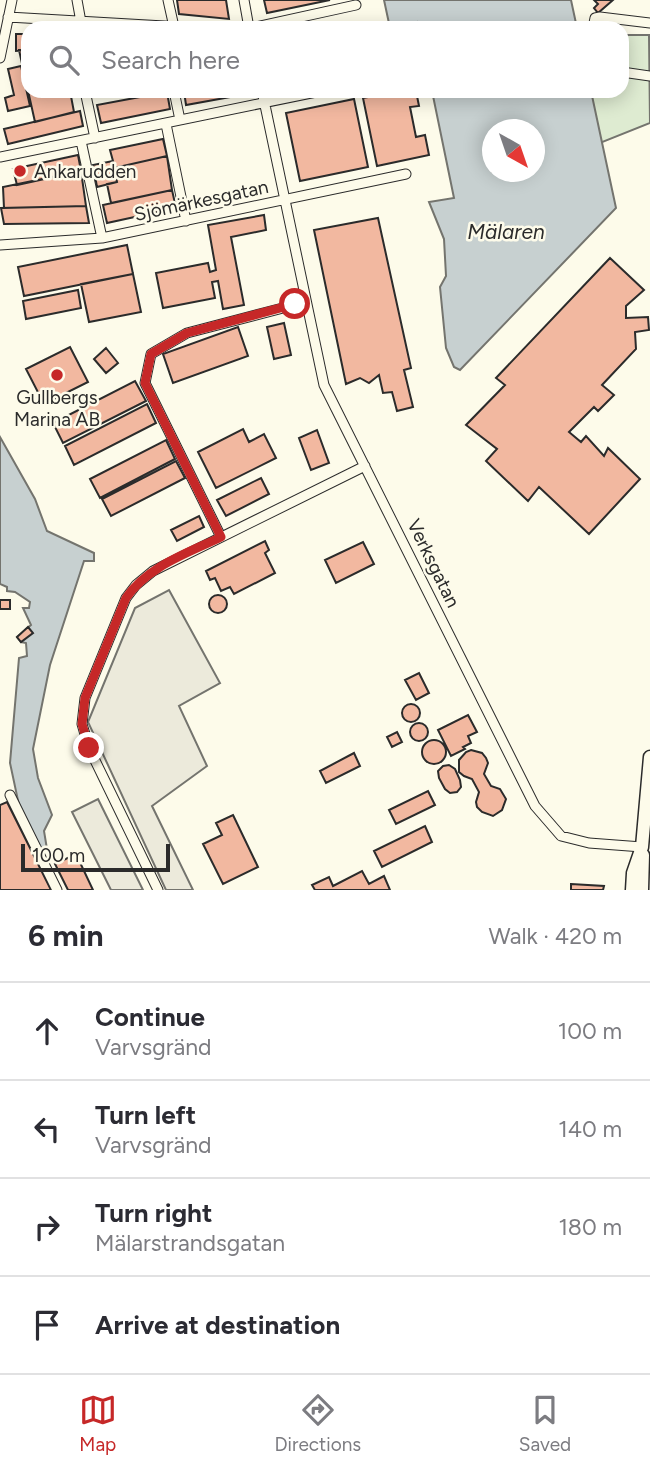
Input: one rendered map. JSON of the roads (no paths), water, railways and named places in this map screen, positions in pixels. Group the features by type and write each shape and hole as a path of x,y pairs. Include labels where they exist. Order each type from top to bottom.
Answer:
{"main road":[{"path":"642,890 650,757"},
{"path":"632,890 634,873 645,841"},
{"path":"649,890 650,869"}],"street":[{"path":"0,58 12,0"},
{"path":"77,0 81,21"},
{"path":"168,0 173,21"},
{"path":"244,0 248,21"},
{"path":"282,21 356,5"},
{"path":"8,17 40,21"},
{"path":"594,21 600,17 650,23"},
{"path":"629,73 650,76"},
{"path":"86,98 94,138"},
{"path":"175,98 180,120"},
{"name":"Verksgatan","path":"264,98 324,385 536,806 561,836 589,842 645,841"},
{"path":"0,158 288,98"},
{"path":"166,124 186,221"},
{"path":"81,141 102,238"},
{"name":"Sjömärkesgatan","path":"0,246 102,238 406,174"},
{"path":"221,537 145,383 151,354 187,333 306,302"},
{"path":"158,890 87,744 82,724 83,708 122,607 132,589 153,571 365,466"},
{"path":"10,795 57,890"}],"water":[{"path":"384,0 571,0 576,21 388,21"},
{"name":"Mälaren","path":"433,98 592,98 616,208 460,370 454,367 446,348 440,287 446,276 444,239 429,202 454,198"},
{"path":"0,437 35,499 47,531 94,553 94,561 84,561 50,665 33,749 38,778 52,815 44,831 47,849 41,853 20,810 10,763 19,658 27,656 26,643 17,637 31,625 23,608 29,608 30,602 15,592 7,591 7,587 0,584"}],"place":[{"name":"Ankarudden","path":"20,171"},
{"name":"Gullbergs Marina AB","path":"57,375"}]}
